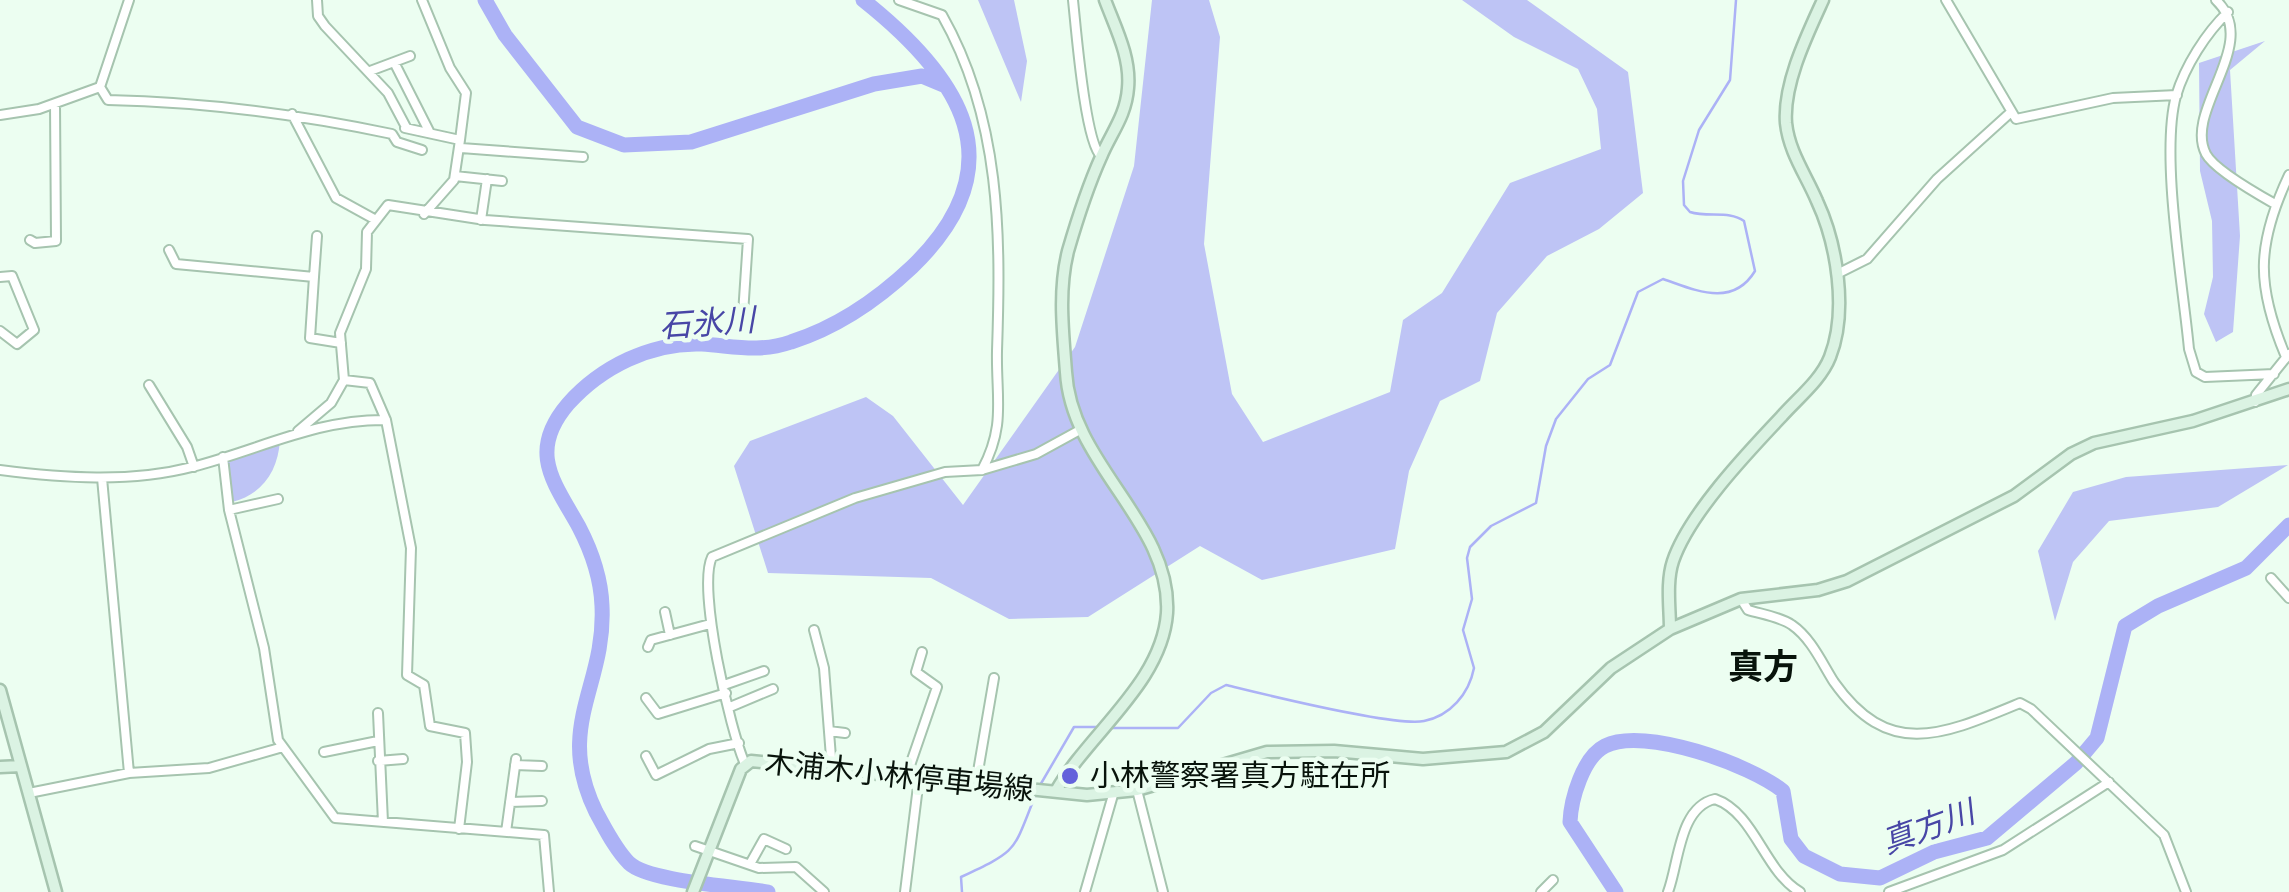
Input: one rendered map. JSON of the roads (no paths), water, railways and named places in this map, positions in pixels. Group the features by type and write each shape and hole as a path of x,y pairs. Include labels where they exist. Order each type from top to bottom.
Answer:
{"main road":[{"path":"1056,791 1075,758 1148,672 1163,637 1167,613 1166,583 1158,555 1078,431 1067,387 1061,295 1068,253 1101,156 1122,121 1129,86 1124,48 1105,0"},
{"path":"1670,630 1672,564 1686,533 1830,358 1838,305 1837,274 1818,202 1797,161 1786,122 1793,79 1822,0"},
{"name":"木浦木小林停車場線","path":"694,892 745,764 758,760 1113,794 1267,752 1334,751 1438,759 1506,752 1544,732 1611,668 1670,630 1741,599 1818,590 1846,581 2014,496 2070,454 2094,443 2193,422 2289,389"},
{"path":"0,690 56,892"},
{"path":"0,767 21,766"}],"street":[{"path":"100,88 129,0"},
{"path":"317,0 318,16 325,26 370,70 406,127"},
{"path":"422,0 450,68 466,93 455,176 424,214"},
{"path":"900,0 942,15 953,34 994,168 1001,230 996,373 1000,423 982,470"},
{"path":"1073,0 1084,71 1086,126 1094,150 1101,156"},
{"path":"1946,0 2010,113 2019,119 2113,98 2176,95"},
{"path":"2216,0 2228,12 2232,35 2208,113 2204,149 2212,160 2276,204"},
{"path":"2228,12 2196,54 2176,95 2172,170 2189,349 2196,372 2214,377 2274,374"},
{"path":"370,70 410,56"},
{"path":"394,62 430,131"},
{"path":"0,115 56,104 100,88"},
{"path":"100,88 108,100 186,102 292,113 392,134 406,127 430,131 461,144 583,157"},
{"path":"30,240 35,244 56,241 56,104"},
{"path":"292,113 336,198 376,220"},
{"path":"1837,274 1867,259 1937,179 2010,113"},
{"path":"392,134 398,142 422,150"},
{"path":"455,176 502,181"},
{"path":"2256,402 2256,395 2287,355 2261,281 2266,234 2289,176"},
{"path":"480,220 487,179"},
{"path":"298,431 331,403 344,380 341,343 352,297 366,268 364,239 388,205 424,214 480,220 748,239 743,314"},
{"path":"318,236 310,338 341,343"},
{"path":"169,250 176,264 314,277"},
{"path":"0,276 12,276 34,330 16,344 0,331"},
{"path":"344,380 370,383 386,420 411,548 407,675 424,685 430,726 465,733 467,762 459,829"},
{"path":"148,386 187,448 194,467"},
{"path":"0,470 102,478 160,474 348,419 386,420"},
{"path":"745,764 710,624 706,571 712,557 855,498 945,472 982,470 1036,454 1078,431"},
{"path":"223,456 230,510 283,747 336,818 544,834 549,892"},
{"path":"102,478 130,773"},
{"path":"230,510 278,499"},
{"path":"2270,578 2289,598"},
{"path":"1741,599 1748,610 1791,624 1850,704 1879,728 1899,734 1922,732 2020,703 2164,835 2186,892"},
{"path":"665,612 670,635"},
{"path":"648,647 651,640 710,624"},
{"path":"814,630 824,668 832,770"},
{"path":"906,776 937,686 916,672 922,652"},
{"path":"646,698 658,714 764,671"},
{"path":"976,783 994,678"},
{"path":"730,707 773,689"},
{"path":"378,713 383,822"},
{"path":"829,732 845,734"},
{"path":"324,752 378,741"},
{"path":"646,756 656,775 709,749 739,743"},
{"path":"29,793 130,773 208,768 283,747"},
{"path":"378,761 403,758"},
{"path":"506,832 515,762 542,766"},
{"path":"905,892 919,778"},
{"path":"1889,892 2002,850 2106,779"},
{"path":"1137,790 1164,892"},
{"path":"1085,892 1113,794"},
{"path":"1668,892 1686,827 1702,804 1715,799 1743,822 1780,875 1800,892"},
{"path":"510,802 542,801"},
{"path":"750,864 764,839 786,848"},
{"path":"695,846 770,870 796,867 824,892"},
{"path":"1541,892 1553,880"}],"waterway":[{"name":"石氷川","path":"485,0 505,35 577,127 624,145 691,142 874,84 922,76 946,86"},
{"name":"石氷川","path":"768,892 674,879 639,869 619,851 596,812 584,782 580,730 601,635 601,596 591,555 554,481 547,452 549,437 568,404 611,368 664,347 768,347 808,336 856,312 885,291 945,229 963,193 969,158 964,124 949,91 927,60 863,0"},
{"path":"1108,728 1178,728 1211,693 1226,685 1328,709 1408,722 1433,718 1457,702 1468,687 1474,668 1463,630 1472,599 1467,558 1470,547 1491,526 1536,503 1546,446 1556,419 1588,379 1610,365 1638,292 1663,279 1699,291 1724,293 1746,283 1755,271 1744,221 1690,212 1684,205 1683,181 1699,130 1730,80 1736,0"},
{"name":"真方川","path":"1616,892 1570,822 1585,769 1605,746 1623,741 1670,745 1747,770 1783,791 1791,839 1804,856 1840,874 1880,878 1934,852 1987,838 2076,763 2097,738 2125,626 2158,606 2246,568 2289,525"},
{"path":"1039,787 1074,727 1100,727"},
{"path":"962,892 961,877 1012,847 1036,794"}],"place":[{"name":"小林警察署真方駐在所","path":"1070,776"}],"district":[{"name":"真方","path":"1763,667"}]}
